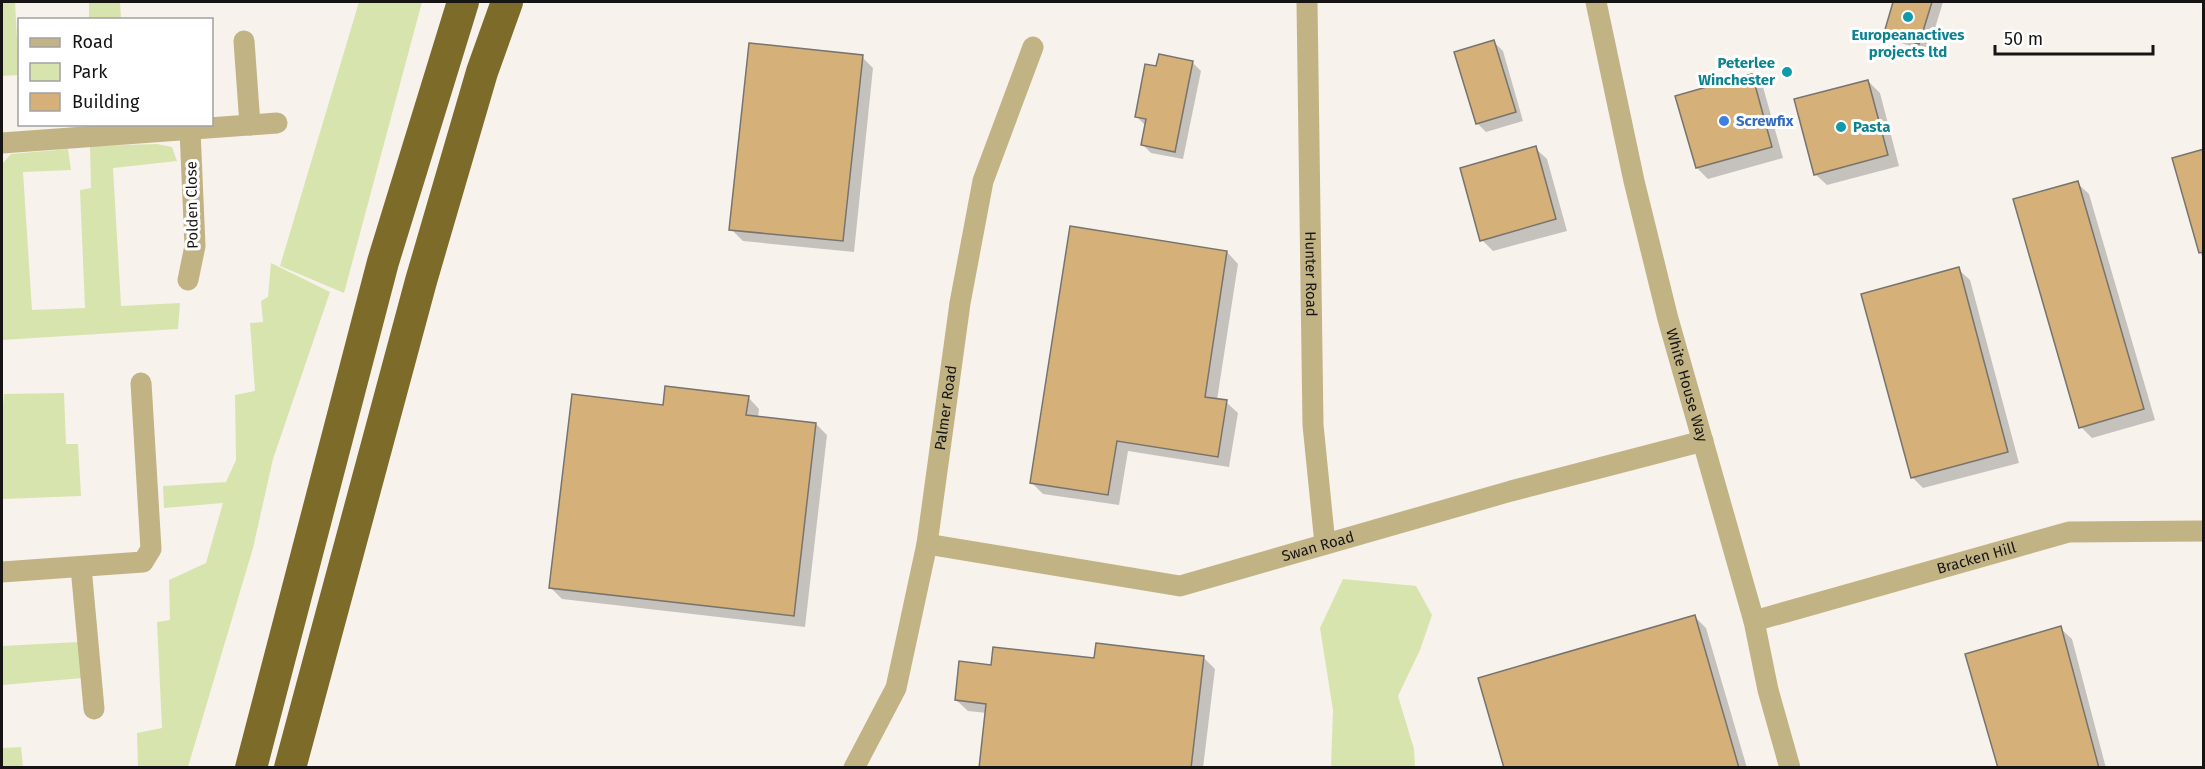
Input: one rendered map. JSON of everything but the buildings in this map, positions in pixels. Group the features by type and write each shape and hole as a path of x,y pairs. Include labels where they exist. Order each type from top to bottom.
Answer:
{"highway":[{"path":"251,768 383,262 463,2"},
{"path":"290,768 421,281 482,72 507,2"}],"street":[{"name":"Hunter Road","path":"1307,2 1313,425 1325,544"},
{"name":"White House Way","path":"1596,2 1634,181 1668,319 1754,621 1768,690 1790,768"},
{"path":"244,40 250,125"},
{"name":"Palmer Road","path":"854,768 896,688 927,544 960,303 983,181 1033,47"},
{"path":"2,143 276,123"},
{"name":"Polden Close","path":"188,280 195,246 189,130"},
{"path":"2,572 143,562 151,549 141,382"},
{"name":"Swan Road","path":"927,544 1179,586 1511,491 1703,441"},
{"name":"Bracken Hill","path":"1754,621 2069,532 2204,531"},
{"path":"81,567 94,709"}],"green space":[{"path":"2,2 15,2 18,75 2,76"},
{"path":"89,2 120,2 121,18 89,18"},
{"path":"359,2 422,2 344,293 280,266"},
{"path":"157,144 172,147 177,161 113,168 121,306 180,303 178,329 2,340 2,164 11,154 68,149 71,170 23,172 32,310 85,308 80,190 91,188 90,146"},
{"path":"271,263 330,292 273,459 253,548 188,767 138,767 137,733 162,728 157,622 170,620 169,580 206,563 223,503 164,508 163,486 226,482 236,460 235,395 255,391 250,323 263,322 261,301 268,297"},
{"path":"64,393 66,444 78,444 81,496 2,499 4,394"},
{"path":"1343,579 1416,586 1432,615 1420,650 1398,696 1414,749 1415,767 1331,767 1333,710 1320,628"},
{"path":"78,642 83,678 2,685 2,646"},
{"path":"21,747 23,767 2,767 2,748"}],"place":[{"name":"Europeanactives projects ltd","path":"1908,17"},
{"name":"Peterlee Winchester","path":"1787,72"},
{"name":"Screwfix","path":"1724,121"},
{"name":"Pasta","path":"1841,127"}]}
